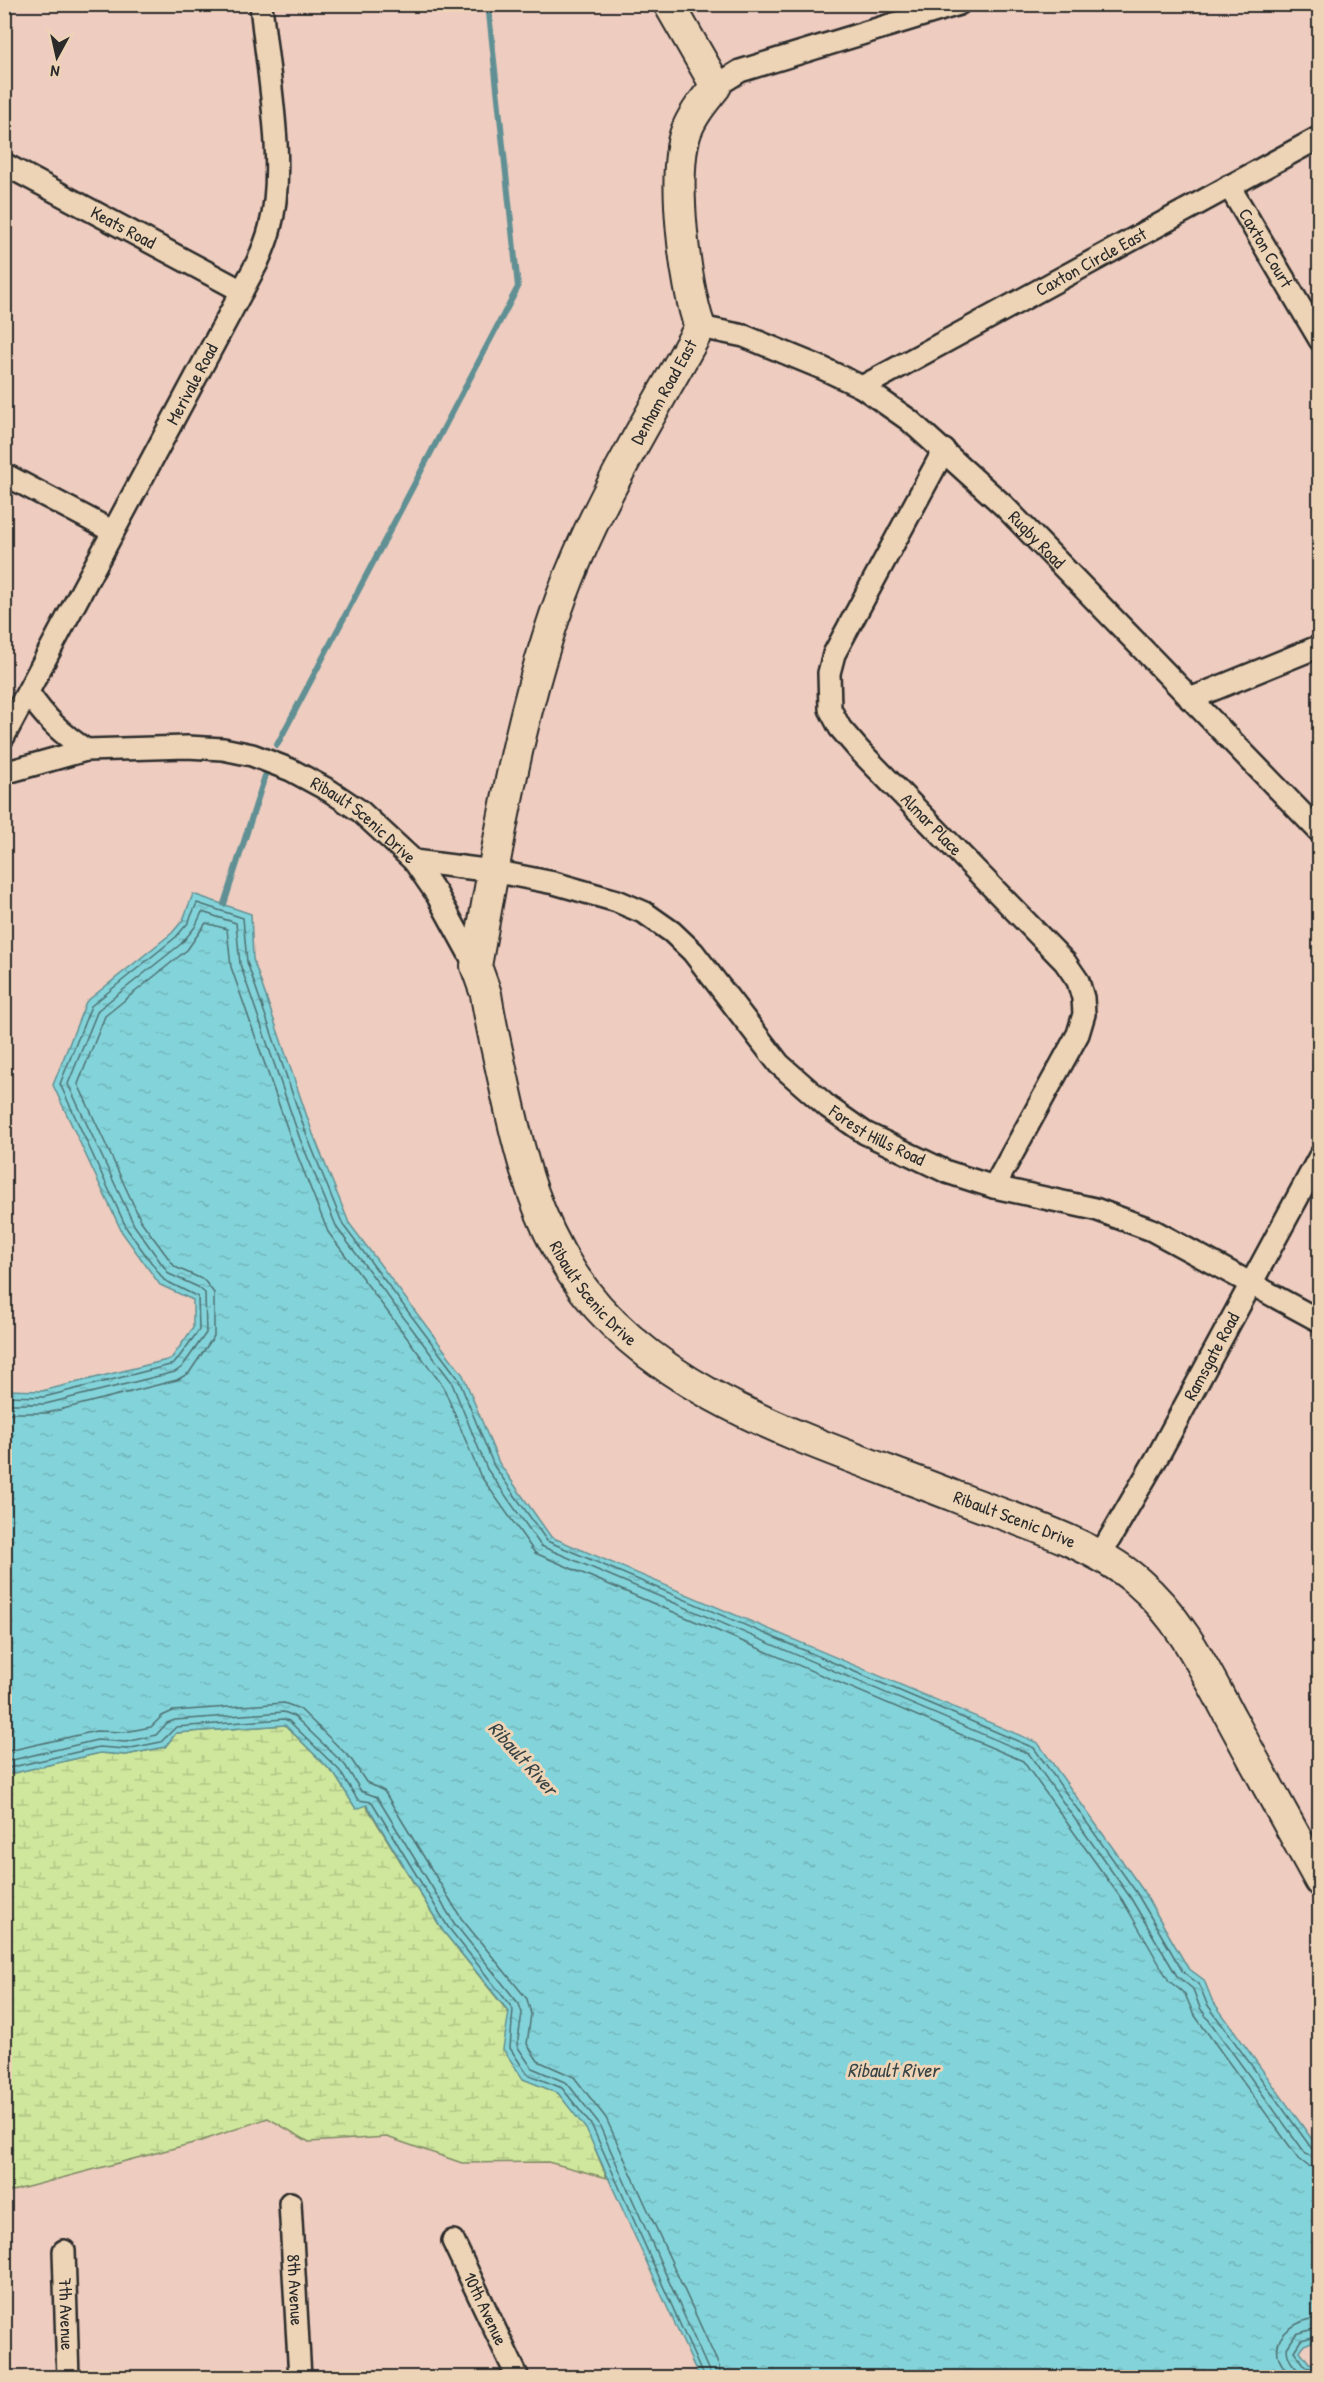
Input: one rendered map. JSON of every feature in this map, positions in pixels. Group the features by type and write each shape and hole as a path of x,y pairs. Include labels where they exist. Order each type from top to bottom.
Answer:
{"street":[{"name":"Merivale Road","path":"4,736 29,694 112,531 242,291 270,229 276,194 277,159 261,4"},
{"path":"669,4 716,86"},
{"name":"Denham Road East","path":"493,871 522,735 543,652 557,609 605,499 700,327 691,303 679,186 680,157 686,132 716,86 740,71 959,4"},
{"name":"Caxton Circle East","path":"862,387 1320,137"},
{"name":"Keats Road","path":"4,164 242,291"},
{"name":"Caxton Court","path":"1229,186 1320,340"},
{"name":"Rugby Road","path":"700,327 744,336 862,387 909,420 1004,506 1320,832"},
{"name":"Almar Place","path":"944,450 834,654 827,693 830,709 840,728 859,750 1065,962 1078,981 1083,998 1084,1014 1074,1045 994,1187"},
{"path":"4,474 112,531"},
{"path":"1190,699 1320,646"},
{"path":"29,694 43,715 62,734 86,750"},
{"name":"Ribault Scenic Drive","path":"4,773 86,750 187,747 224,749 252,755 291,770 337,796 369,819 414,861 493,871 476,966 486,994 524,1170 537,1207 573,1275 599,1308 632,1341 703,1390 745,1412 1053,1534 1134,1578 1159,1599 1179,1626 1320,1881"},
{"path":"414,861 436,893 476,966"},
{"name":"Forest Hills Road","path":"493,871 554,883 617,901 645,913 672,932 693,952 779,1064 828,1107 865,1133 947,1172 994,1187 1095,1209 1152,1230 1320,1321"},
{"name":"Ramsgate Road","path":"1099,1557 1320,1156"},
{"name":"8th Avenue","path":"290,2203 300,2378"},
{"name":"10th Avenue","path":"453,2241 518,2378"},
{"name":"7th Avenue","path":"64,2251 68,2378"}],"green space":[{"path":"285,1725 335,1775 356,1808 366,1805 443,1931 509,2013 523,2079 558,2093 587,2129 607,2178 548,2162 462,2163 387,2137 309,2142 268,2118 201,2141 5,2193 5,1775 100,1753 126,1755 165,1747 176,1733"}],"water":[{"name":"Ribault River","path":"193,894 251,914 253,959 313,1134 349,1223 463,1375 499,1463 551,1537 1038,1743 1142,1889 1188,1968 1204,1980 1212,2000 1319,2149 1319,2339 1304,2345 1300,2351 1309,2363 1319,2365 1319,2377 699,2377 586,2129 558,2093 523,2079 503,2049 509,2012 443,1931 367,1805 356,1809 335,1775 285,1725 176,1733 165,1747 126,1755 100,1753 5,1775 5,1390 42,1391 171,1359 193,1328 193,1300 160,1285 122,1232 53,1085 86,1002 172,933 183,920"}],"waterway":[{"path":"277,745 518,287 488,4"},
{"path":"224,904 265,776"}]}
